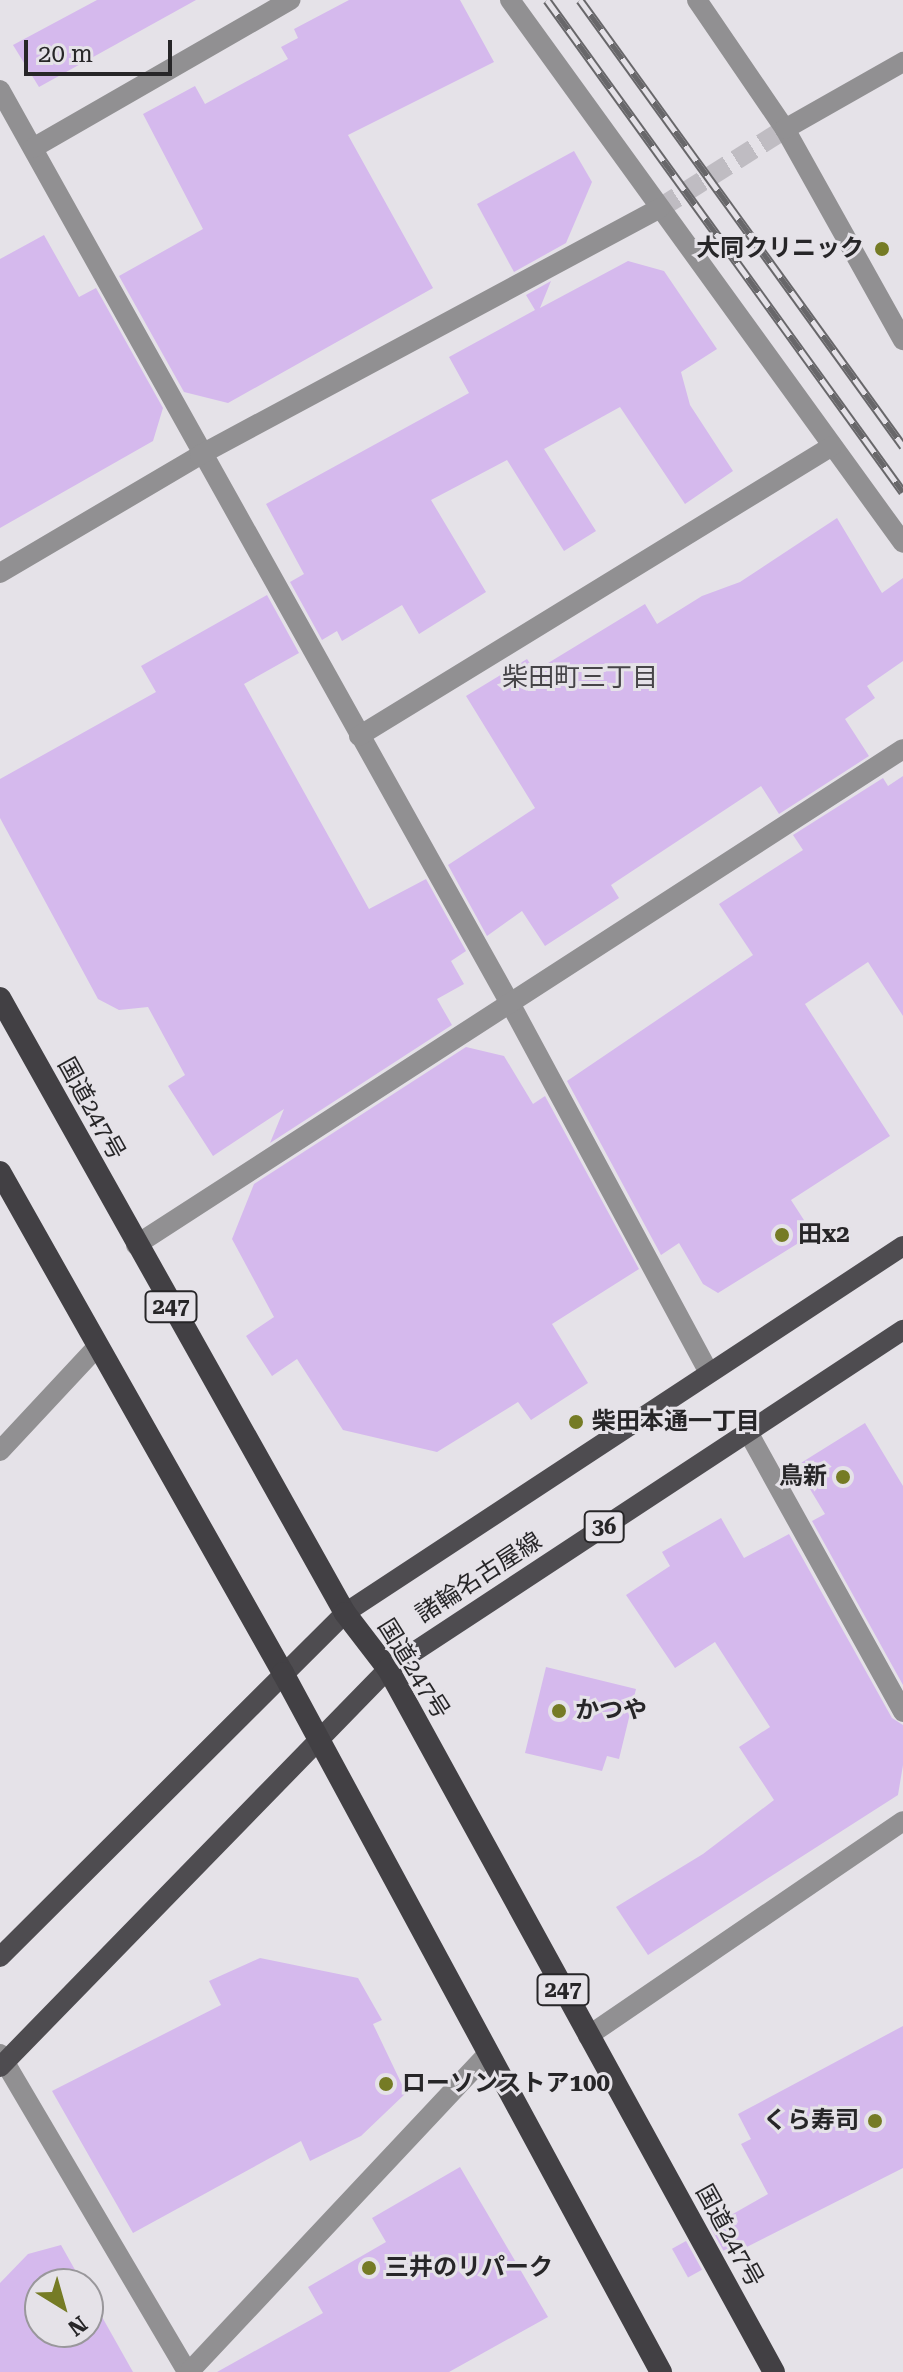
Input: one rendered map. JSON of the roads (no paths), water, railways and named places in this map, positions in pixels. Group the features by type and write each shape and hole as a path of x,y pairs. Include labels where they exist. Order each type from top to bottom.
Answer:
{"highway":[{"name":"国道247号","path":"0,998 345,1613 388,1669 774,2372"},
{"path":"0,1172 283,1673 661,2372"}],"main road":[{"name":"諸輪名古屋線","path":"0,1957 345,1613 708,1371 903,1246"},
{"name":"諸輪名古屋線","path":"2,2061 320,1742 388,1669 903,1330"}],"street":[{"path":"33,148 290,0"},
{"path":"510,0 903,543"},
{"path":"697,0 785,129 903,340"},
{"path":"785,129 903,62"},
{"path":"0,90 200,455 511,1005 708,1371"},
{"path":"0,573 200,455 660,208"},
{"path":"359,736 832,446"},
{"path":"136,1245 903,749"},
{"path":"0,1451 97,1347"},
{"path":"748,1432 903,1712"},
{"path":"588,2036 903,1821"},
{"path":"2,2061 188,2372 489,2053"}],"tunnel":[{"path":"660,208 785,129"}],"railway":[{"path":"547,0 903,492"},
{"path":"580,0 903,446"}],"place":[{"name":"大同クリニック","path":"882,249"},
{"name":"田x2","path":"782,1235"},
{"name":"柴田本通一丁目","path":"576,1422"},
{"name":"鳥新","path":"843,1477"},
{"name":"かつや","path":"559,1711"},
{"name":"ローソンストア100","path":"386,2084"},
{"name":"くら寿司","path":"875,2121"},
{"name":"三井のリパーク","path":"369,2268"}],"district":[{"name":"柴田町三丁目","path":"580,678"}]}
